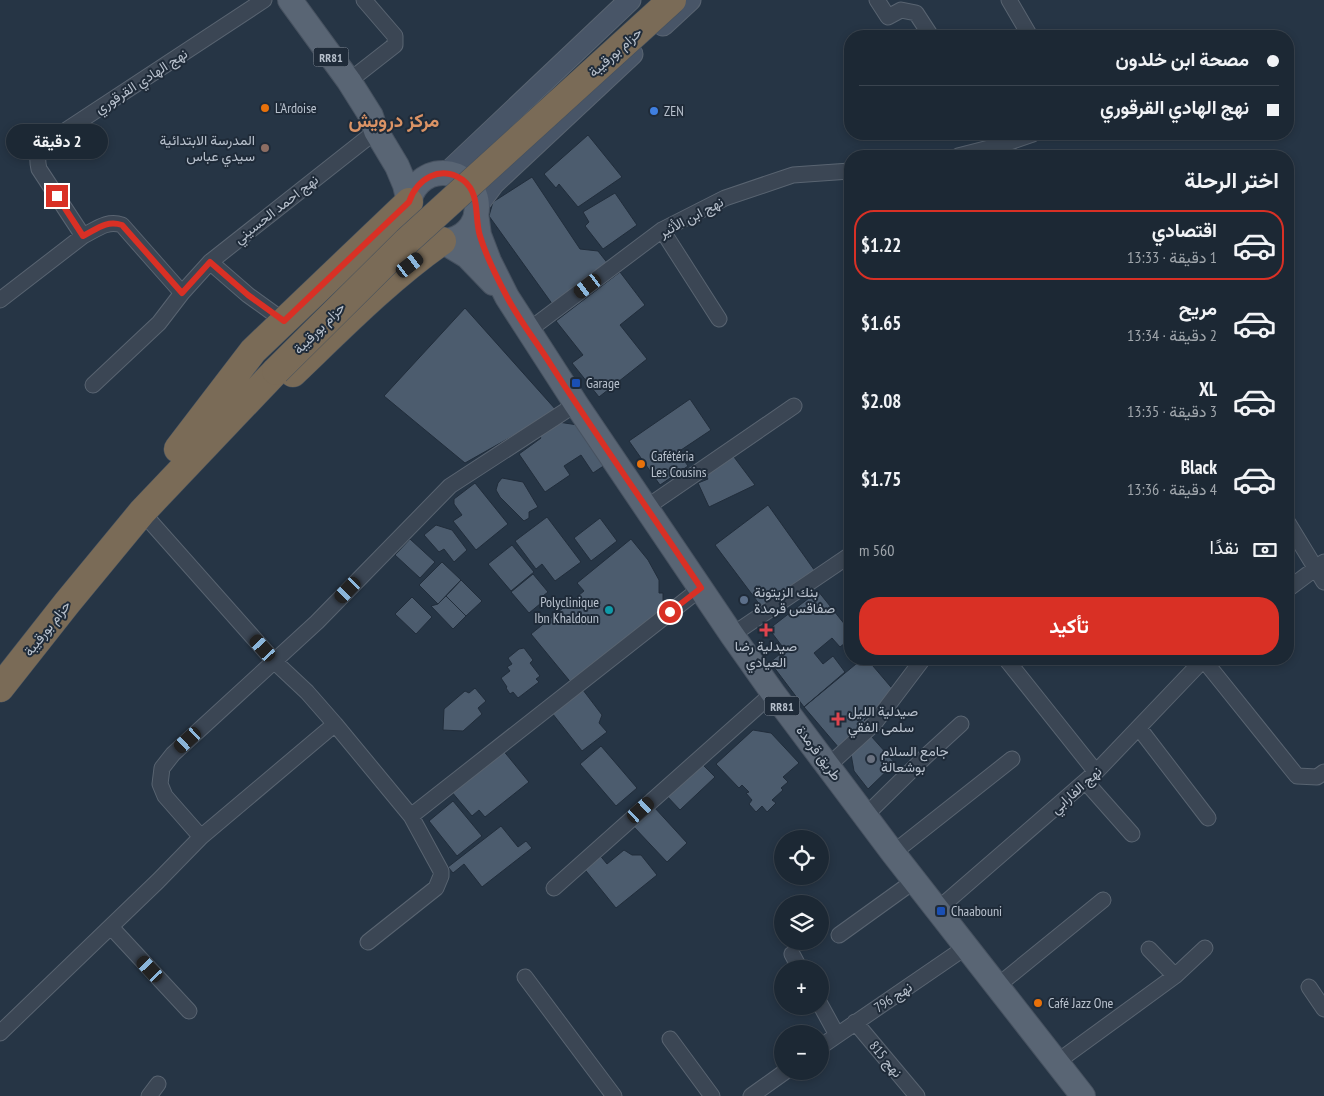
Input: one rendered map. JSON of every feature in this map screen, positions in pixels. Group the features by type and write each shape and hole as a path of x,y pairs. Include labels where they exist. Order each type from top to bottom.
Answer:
{"highway":[{"name":"حزام بورقيبة","path":"0,659 129,500 185,453 270,366 397,229 647,0"},
{"name":"حزام بورقيبة","path":"270,366 672,0"},
{"path":"185,453 253,351 409,202"},
{"path":"185,453 286,379 330,336 410,265 442,241"},
{"name":"حزام بورقيبة","path":"0,688 66,603 142,512 185,453"}],"main road":[{"name":"RR81","path":"290,0 348,81 397,166 405,185 409,202 409,213 413,224 421,233 431,239 442,241"},
{"name":"حزام بورقيبة","path":"442,174 630,0"},
{"name":"حزام بورقيبة","path":"476,209 494,183 690,0"},
{"name":"RR81","path":"373,123 384,126 422,168 455,176 463,181 475,196 476,209"},
{"path":"409,202 419,183 428,177 442,174"},
{"path":"442,241 452,240 468,230 473,222 476,209"},
{"name":"طريق قرمدة","path":"476,209 479,235 489,261 507,297 576,404 732,635 773,693 914,881 1083,1096"},
{"name":"طريق قرمدة","path":"442,241 467,256 507,297"}],"street":[{"name":"نهج الهادي القرقوري","path":"83,236 39,169 36,158 39,150 48,142 264,0"},
{"path":"348,81 395,45 395,36 364,0"},
{"path":"877,0 888,17 901,10 916,13 927,30"},
{"path":"1009,0 1026,30"},
{"name":"نهج احمد الحسيني","path":"93,385 159,323 182,293 210,262 373,123"},
{"path":"973,150 997,140"},
{"name":"نهج ابن الأثير","path":"529,330 662,230 725,198 793,175 844,171"},
{"path":"0,300 83,236 105,224 114,222 122,225 182,293"},
{"path":"662,230 719,319"},
{"path":"210,262 248,295 284,321"},
{"path":"201,837 165,796 160,784 162,768 173,754 318,622 450,486 576,404"},
{"path":"647,507 794,406"},
{"path":"142,512 276,662 307,692 335,724 411,816 437,863 441,876 436,888 368,942"},
{"path":"1294,532 1306,551 1319,565 1324,582"},
{"path":"732,635 844,560"},
{"path":"1294,584 1319,565"},
{"path":"411,816 701,588"},
{"path":"828,766 874,724 918,665"},
{"path":"1010,665 1132,834"},
{"name":"نهج الفارابي","path":"937,910 1091,777 1198,665"},
{"path":"1209,665 1297,776 1317,777 1324,772"},
{"path":"554,888 773,693"},
{"path":"0,1033 111,927 201,837 335,724"},
{"path":"866,816 926,756 962,724"},
{"path":"1139,728 1208,818"},
{"path":"893,853 1012,759"},
{"path":"839,935 914,881"},
{"path":"996,987 1104,900"},
{"path":"111,927 189,1011"},
{"name":"نهج 796","path":"829,1041 966,947"},
{"path":"1057,1062 1175,976 1205,948"},
{"path":"1149,949 1175,976"},
{"path":"792,954 795,960"},
{"path":"525,977 614,1096"},
{"path":"1308,987 1324,1009"},
{"path":"826,1015 837,1035"},
{"name":"نهج 815","path":"855,1022 917,1096"},
{"path":"670,1039 712,1096"},
{"path":"751,1096 774,1080"}],"building":[{"path":"588,135 622,177 578,207 559,184 556,188 544,174"},
{"path":"532,177 580,249 598,251 609,265 553,305 489,216 493,202"},
{"path":"615,193 637,225 603,249 585,226 589,222 583,212"},
{"path":"620,272 645,305 620,325 647,359 599,397 572,363 583,355 556,321"},
{"path":"465,308 557,411 465,463 384,396"},
{"path":"690,399 711,430 678,452 688,466 660,485 629,441"},
{"path":"558,422 578,425 605,465 593,473 581,455 564,466 570,475 545,492 519,454 541,438 539,435"},
{"path":"731,453 755,485 709,507 698,483 708,479 706,476"},
{"path":"502,478 523,482 538,507 529,512 529,518 524,521 500,497 496,490"},
{"path":"475,483 508,524 476,550 453,521 462,515 454,504 454,499"},
{"path":"768,505 815,571 763,609 715,545"},
{"path":"547,517 581,562 555,581 542,564 536,569 515,541"},
{"path":"600,518 617,541 591,561 574,538"},
{"path":"436,525 452,530 467,550 454,562 444,549 439,552 424,535"},
{"path":"410,539 435,562 420,578 395,555"},
{"name":"Polyclinique Ibn Khaldoun","path":"631,539 648,560 659,580 659,593 663,593 663,608 658,608 658,612 573,685 531,634 584,591 577,583"},
{"path":"512,545 534,572 511,591 488,564"},
{"path":"442,562 461,580 438,604 419,585"},
{"path":"533,574 548,592 543,596 546,599 529,613 511,592"},
{"path":"461,580 482,601 466,616 446,596"},
{"path":"818,591 844,624 844,644 840,647 832,638 814,653 823,664 833,656 845,672 804,707 770,662 785,650 769,629"},
{"path":"446,596 466,616 453,629 431,606 438,604"},
{"path":"412,597 432,617 416,634 395,614"},
{"path":"524,648 533,660 530,663 540,676 536,679 539,682 518,698 513,692 510,694 501,678 510,671 507,667 512,664 508,658 519,649"},
{"path":"855,665 872,665 896,693 864,720 867,724 839,748 804,707"},
{"path":"475,688 486,701 478,708 482,714 463,731 443,730 444,709 465,691 469,693"},
{"path":"583,690 602,715 599,723 607,732 582,751 552,713"},
{"path":"753,730 771,733 799,763 783,777 788,782 781,788 783,790 772,800 776,803 767,812 762,806 756,812 749,804 752,800 746,793 749,792 742,785 739,788 716,764"},
{"name":"جامع السلام بوشعالة","path":"871,736 895,763 868,789 854,771 851,754"},
{"path":"601,746 637,788 616,806 580,764"},
{"path":"502,749 529,782 485,817 479,810 472,816 451,791"},
{"path":"700,762 715,777 680,810 665,794"},
{"path":"453,801 482,836 457,856 429,821"},
{"path":"654,807 687,843 667,862 633,826"},
{"path":"501,826 518,847 526,841 532,848 482,887 464,864 453,873 448,867"},
{"path":"624,850 632,855 641,855 657,875 616,908 582,866 598,853 607,864"}],"place":[{"name":"L'Ardoise","path":"265,108"},
{"name":"ZEN","path":"654,111"},
{"name":"المدرسة الابتدائية سيدي عباس","path":"265,148"},
{"name":"Garage","path":"576,383"},
{"name":"Cafétéria Les Cousins","path":"641,464"},
{"name":"بنك الزيتونة صفاقس قرمدة","path":"744,600"},
{"name":"Polyclinique Ibn Khaldoun","path":"609,610"},
{"name":"صيدلية رضا العيادي","path":"766,630"},
{"name":"صيدلية الليل سلمى الفقي","path":"838,719"},
{"name":"جامع السلام بوشعالة","path":"871,759"},
{"name":"Chaabouni","path":"941,911"},
{"name":"Café Jazz One","path":"1038,1003"}],"district":[{"name":"مركز درويش","path":"394,120"}],"route":[{"path":"57,196 83,236 105,224 114,222 122,225 182,293 210,262 248,295 284,321 409,202 419,183 428,177 438,174 455,176 463,181 475,196 479,235 489,261 507,297 576,404 701,588 670,612"}]}
